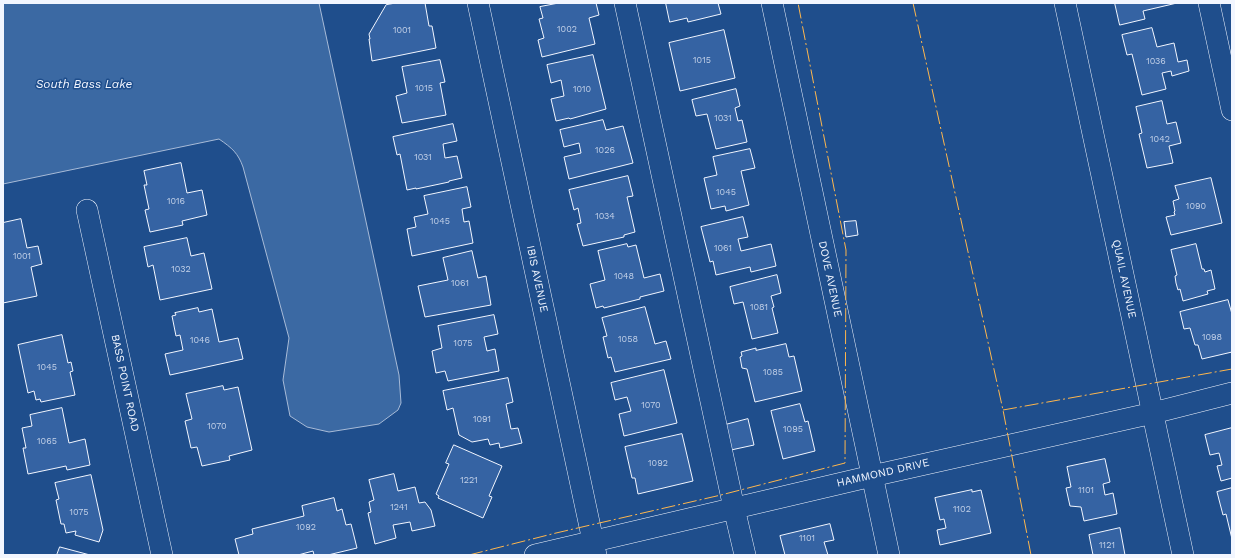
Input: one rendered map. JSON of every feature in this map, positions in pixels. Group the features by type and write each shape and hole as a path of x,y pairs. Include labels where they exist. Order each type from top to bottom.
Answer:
{"street":[{"name":"IBIS AVENUE","path":"478,3 595,548"},
{"path":"625,3 745,555"},
{"name":"DOVE AVENUE","path":"772,3 889,555"},
{"name":"QUAIL AVENUE","path":"1065,3 1183,555"},
{"path":"1209,3 1232,110"},
{"name":"BASS POINT ROAD","path":"87,210 162,555"},
{"name":"HAMMOND DRIVE","path":"535,555 595,548 734,508 1153,413 1232,393"}],"water":[{"name":"South Bass Lake","path":"3,3 319,3 399,375 401,403 398,410 379,424 329,432 307,427 290,416 283,380 289,338 243,167 234,151 219,139 3,184"}],"building":[{"path":"396,3 425,3 429,26 432,26 436,48 372,61 369,34 386,5"},
{"path":"559,3 596,3 599,15 589,18 595,44 542,57 538,40 544,38 539,19 543,18 540,7"},
{"path":"666,3 718,3 721,14 688,22 687,18 670,22"},
{"path":"1115,3 1177,3 1143,11 1145,19 1120,25"},
{"path":"1152,28 1157,47 1174,43 1178,62 1187,60 1189,71 1172,76 1171,71 1162,73 1166,89 1142,95 1132,54 1127,55 1122,35"},
{"path":"724,30 735,78 680,91 669,43"},
{"path":"593,55 606,109 570,119 556,121 551,99 564,96 561,80 551,83 547,65"},
{"path":"440,60 445,82 440,83 446,115 402,123 396,96 407,93 402,67"},
{"path":"736,89 740,106 735,108 738,121 742,120 747,142 716,149 707,114 696,116 692,100"},
{"path":"1162,101 1167,124 1176,122 1181,143 1169,146 1173,163 1147,168 1139,134 1142,133 1136,107"},
{"path":"603,120 606,130 623,126 633,163 569,179 564,157 581,153 579,143 564,147 560,130"},
{"path":"453,124 457,141 443,144 445,158 457,156 462,178 407,190 400,154 397,155 393,137"},
{"path":"750,149 755,168 741,171 749,205 726,211 725,206 711,209 704,178 717,175 713,157"},
{"path":"181,163 187,193 202,190 207,215 182,221 183,225 150,232 145,210 149,209 144,185 147,185 144,171"},
{"path":"628,176 633,196 627,197 635,232 624,235 624,237 583,246 577,224 581,223 578,208 574,210 569,190"},
{"path":"1211,178 1222,223 1171,235 1166,217 1175,215 1173,201 1179,199 1175,186"},
{"path":"467,187 471,207 462,209 464,222 469,221 473,243 412,256 407,229 416,227 414,217 428,214 424,196"},
{"path":"743,217 748,237 738,239 741,251 771,244 776,266 751,272 750,267 716,275 713,261 710,262 701,227"},
{"path":"21,219 27,248 38,246 42,264 31,267 37,296 3,303 3,223"},
{"path":"856,221 858,235 846,237 844,222"},
{"path":"187,238 191,256 204,253 212,289 160,300 153,265 148,267 144,247"},
{"path":"627,244 628,247 636,245 644,278 660,274 664,291 604,308 603,306 596,308 590,284 605,280 598,251"},
{"path":"1196,244 1202,269 1204,269 1205,272 1211,270 1215,289 1207,291 1208,294 1183,301 1180,289 1178,290 1176,283 1175,276 1177,275 1171,250"},
{"path":"472,251 478,278 486,276 491,305 425,317 418,286 448,280 443,258"},
{"path":"777,275 781,293 771,296 774,307 772,308 778,333 752,339 743,302 734,304 730,287"},
{"path":"1228,300 1232,314 1232,352 1202,359 1198,345 1195,345 1190,328 1184,329 1180,312"},
{"path":"645,307 655,344 666,341 671,359 615,372 611,357 608,358 603,337 607,336 602,318"},
{"path":"198,308 199,312 212,309 219,342 238,338 243,359 170,375 165,354 183,350 180,335 176,336 172,316 176,315 175,313"},
{"path":"494,315 498,334 484,337 487,351 495,349 499,371 448,381 445,371 436,373 432,351 442,348 438,326"},
{"path":"62,335 68,363 71,362 73,371 70,372 75,395 41,402 40,399 36,400 34,391 28,393 18,345"},
{"path":"786,344 789,357 794,356 802,391 755,402 747,369 742,368 740,357 742,356 741,352 756,348 756,350"},
{"path":"664,370 677,423 624,436 619,414 631,411 627,397 615,400 611,383"},
{"path":"508,378 513,402 506,404 511,429 518,428 522,443 500,448 499,443 490,445 488,439 472,442 459,435 453,408 447,410 443,391"},
{"path":"223,386 224,390 238,387 252,450 229,456 230,460 202,466 197,447 191,448 185,421 192,419 186,394"},
{"path":"800,404 805,422 808,421 815,451 783,459 771,411"},
{"path":"62,408 69,443 85,439 90,465 67,470 66,466 28,474 23,448 26,448 22,428 32,426 30,415"},
{"path":"748,419 754,445 731,450 725,425"},
{"path":"1232,428 1232,478 1221,481 1217,466 1222,465 1219,453 1210,455 1205,435"},
{"path":"682,434 693,481 638,494 635,478 632,478 625,447"},
{"path":"454,445 502,466 489,496 492,497 483,518 438,498 439,496 436,494 449,464 446,463"},
{"path":"1105,459 1110,482 1103,484 1105,495 1113,493 1117,514 1084,521 1081,507 1070,506 1066,488 1071,487 1067,467"},
{"path":"394,474 398,491 415,487 419,503 425,502 431,510 435,526 412,531 410,522 393,525 396,538 375,544 368,513 371,512 369,502 374,500 369,480"},
{"path":"91,475 103,530 99,542 75,535 76,531 66,533 64,524 61,524 56,500 59,499 55,483"},
{"path":"1232,488 1232,539 1226,514 1223,515 1217,492"},
{"path":"972,490 972,492 981,490 991,533 940,545 937,530 946,528 944,519 940,520 935,498"},
{"path":"334,498 337,511 342,509 346,525 351,524 357,548 328,555 314,555 313,551 298,555 239,555 235,539 253,534 252,529 304,516 302,506"},
{"path":"830,524 834,540 824,542 828,555 785,555 780,536"},
{"path":"1120,528 1125,555 1093,555 1089,535"},
{"path":"60,547 90,555 57,555"}],"power":[{"path":"469,555 556,533 721,495 845,463 846,250 798,3"},
{"path":"913,3 1003,410 1031,555"},
{"path":"1003,410 1232,369"}]}
